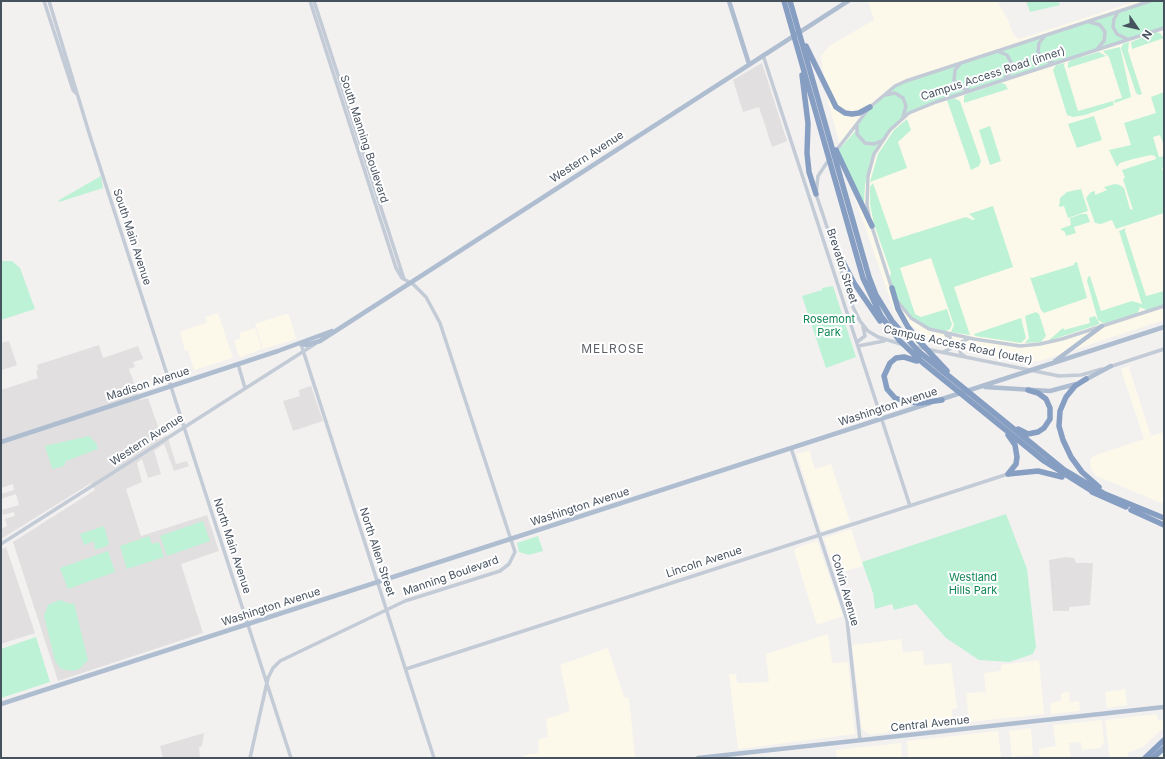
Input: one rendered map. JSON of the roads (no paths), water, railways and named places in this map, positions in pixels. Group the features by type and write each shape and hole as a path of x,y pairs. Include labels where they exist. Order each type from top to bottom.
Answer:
{"highway":[{"path":"784,1 863,278 881,316 907,348"},
{"path":"790,1 806,45 836,107 852,114 859,113 870,107"},
{"path":"795,16 866,267 879,300 892,321 911,344 973,393"},
{"path":"796,41 808,123 807,153 810,176 816,194"},
{"path":"819,101 835,149 872,226"},
{"path":"832,241 864,299 892,335 935,373"},
{"path":"892,288 900,313 914,335 973,393 1011,438 1016,449 1016,464 1008,474"},
{"path":"942,400 918,405 901,400 889,392 884,380 886,367 895,359 906,357 914,359 1064,469 1092,487 1123,502 1164,518"},
{"path":"1086,379 1072,390 1063,402 1059,416 1061,435 1068,451 1082,472 1094,484 1123,502"},
{"path":"991,414 1022,432 1032,434 1041,430 1050,419 1050,405 1041,395 1028,390"},
{"path":"991,414 1048,464 1095,493"},
{"path":"1008,474 1029,471 1048,472 1131,510 1164,523"},
{"path":"1145,758 1164,740"},
{"path":"1153,758 1164,748"}],"main road":[{"path":"729,1 749,64"},
{"name":"Western Avenue","path":"320,341 407,281 847,1"},
{"path":"1052,364 1102,326"},
{"name":"Washington Avenue","path":"942,400 956,395 973,393 979,388 1164,328"},
{"name":"Western Avenue","path":"322,335 337,329"},
{"name":"Madison Avenue","path":"1,442 300,344 322,335"},
{"name":"Madison Avenue","path":"300,344 309,344 320,341"},
{"path":"979,388 1001,387 1028,390 1060,390 1111,366"},
{"name":"Washington Avenue","path":"1,704 881,419 918,405"},
{"name":"Central Avenue","path":"698,758 1164,707"}],"street":[{"name":"South Main Avenue","path":"44,1 73,90 77,94"},
{"name":"South Main Avenue","path":"49,1 77,88 77,94 171,386"},
{"name":"South Manning Boulevard","path":"310,1 396,268 407,281"},
{"name":"South Manning Boulevard","path":"314,1 407,281"},
{"name":"Campus Access Road (outer)","path":"1150,1 906,81 882,96 860,119 825,164 818,176 816,194 853,307 861,323 876,336 895,343 1065,376 1081,375 1154,353 1164,348"},
{"path":"1121,11 1114,19 1113,27 1119,36 1129,39"},
{"path":"1087,22 1099,24 1105,32 1103,43 1095,50"},
{"name":"Campus Access Road (inner)","path":"1164,28 921,107 903,118 882,141 874,154 868,176 867,204 872,226 892,288 900,306 911,318 929,329 942,333 1002,344 1029,346 1062,339 1164,306"},
{"path":"1046,35 1039,42 1038,52 1044,60 1055,63"},
{"path":"995,51 1005,54 1011,62 1011,72 1005,79"},
{"name":"Brevator Street","path":"763,55 910,506"},
{"path":"963,62 955,70 954,80 958,87 972,90"},
{"path":"882,96 895,93 903,98 906,106 903,118"},
{"path":"860,119 856,128 858,137 868,144 882,141"},
{"name":"Manning Boulevard","path":"250,758 267,683 272,670 282,659 345,632 405,601 503,570 509,564 514,555 511,539 440,323 426,298 407,281"},
{"path":"1152,310 1164,310"},
{"path":"857,344 865,336 861,323"},
{"path":"942,333 950,337 952,343 950,349 942,352"},
{"name":"Western Avenue","path":"303,351 309,344 322,335"},
{"path":"966,357 961,354 959,346 964,340 969,338"},
{"name":"Western Avenue","path":"1,544 320,341"},
{"path":"857,344 876,342 895,343"},
{"name":"North Allen Street","path":"300,344 434,758"},
{"path":"238,364 245,388"},
{"name":"North Main Avenue","path":"171,386 291,758"},
{"name":"Colvin Avenue","path":"791,448 847,620 860,740"},
{"name":"Lincoln Avenue","path":"406,669 1008,474"}],"district":[{"name":"MELROSE","path":"613,349"}],"park label":[{"name":"Rosemont Park","path":"829,326"},
{"name":"Westland Hills Park","path":"973,584"}]}
